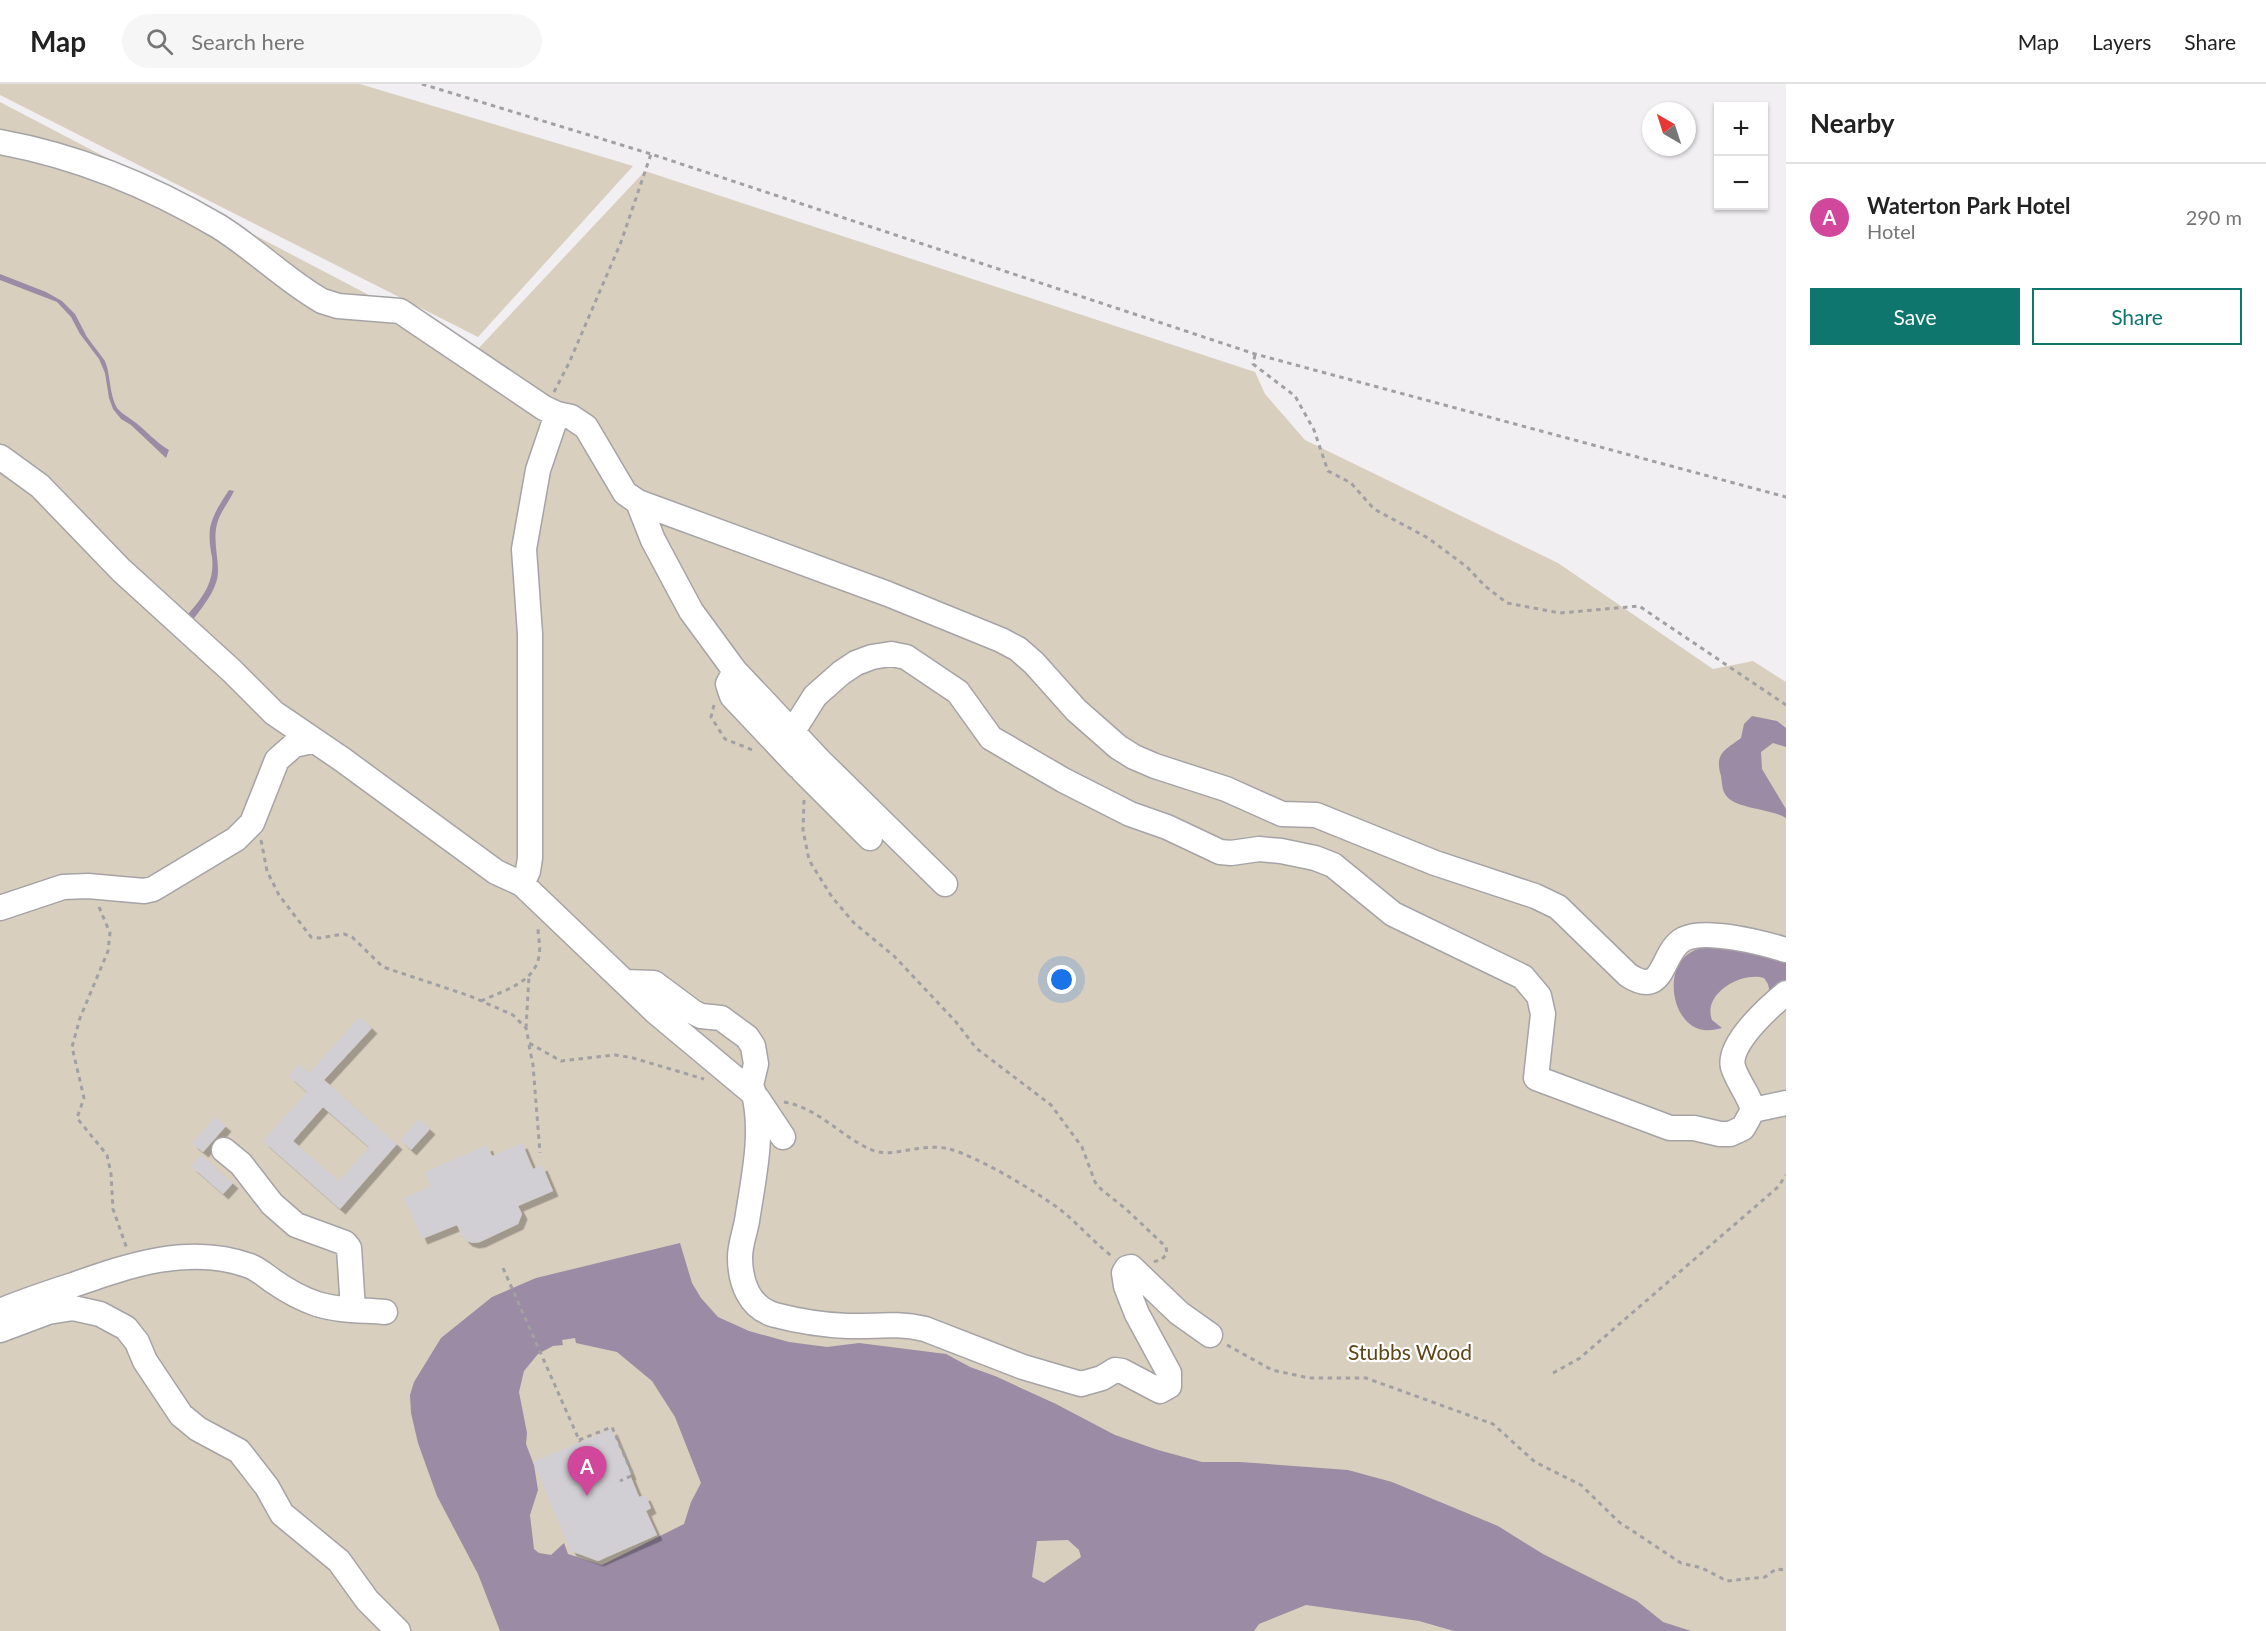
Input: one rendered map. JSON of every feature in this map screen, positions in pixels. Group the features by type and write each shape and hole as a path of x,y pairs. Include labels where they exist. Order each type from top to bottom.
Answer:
{"lane":[{"path":"0,142 88,164 173,201 219,227 322,301 338,306 400,311 554,413 571,417 586,427 625,493 638,502 866,586 1001,640 1018,649 1034,663 1076,710 1118,747 1134,757 1226,789 1282,814 1316,815 1435,863 1535,896 1558,907 1628,975 1640,982 1647,982 1660,975 1675,946 1682,940 1698,935 1733,938 1786,950"},
{"path":"528,889 531,705 530,634 524,549 538,470 554,413"},
{"path":"0,458 40,486 151,598 232,671 274,713 343,760 496,872 528,889 657,1013 754,1094 783,1137"},
{"path":"638,502 653,540 691,611 735,671 788,728 945,884"},
{"path":"788,728 798,723 815,696 856,663 872,657 891,654 906,657 958,692 991,738 1063,780 1130,814 1167,827 1220,852 1231,853 1259,849 1281,851 1315,858 1333,865 1393,914 1523,977 1539,996 1543,1014 1536,1078 1670,1128 1694,1128 1720,1134 1730,1134 1743,1128 1753,1110 1751,1100 1733,1066 1732,1059 1743,1036 1786,993"},
{"path":"735,671 728,684 732,696 870,838"},
{"path":"0,908 63,888 88,886 129,890 153,889 236,839 252,823 277,760 294,746 312,741"},
{"path":"625,982 654,983 693,1012 701,1016 721,1018 747,1037 753,1046 756,1064 751,1085 757,1112 758,1145 740,1257 749,1296 753,1302 772,1314 808,1322 848,1326 891,1323 910,1325 1023,1367 1081,1384 1102,1378 1115,1370 1160,1390 1168,1386 1169,1373 1144,1329 1126,1286 1124,1273 1127,1268 1131,1267 1179,1313 1210,1335"},
{"path":"1753,1110 1786,1103"},
{"path":"224,1150 241,1164 272,1204 289,1220 317,1234 345,1243 349,1248 353,1308"},
{"path":"0,1311 133,1265 167,1257 193,1256 218,1258 251,1267 280,1286 316,1304 337,1309 353,1308 385,1312"},
{"path":"0,1330 48,1312 73,1308 100,1314 126,1328 137,1342 145,1361 181,1415 198,1429 239,1451 267,1487 282,1514 339,1561 367,1600 398,1631"}],"path":[{"path":"422,84 651,154 1256,354 1786,497"},
{"path":"554,413 554,390 569,363 621,242 651,154"},
{"path":"1256,354 1253,364 1295,396 1314,430 1328,471 1351,483 1374,508 1436,544 1467,567 1485,586 1508,603 1560,613 1639,606 1786,705"},
{"path":"754,1094 766,1100 804,1107 865,1146 879,1152 934,1146 965,1155 1051,1204 1094,1242 1131,1267 1161,1260 1167,1254 1166,1247 1095,1182 1082,1147 1051,1106 976,1048 956,1022 894,956 854,922 832,897 809,860 802,830 804,783 800,768"},
{"path":"252,823 260,833 267,871 279,895 311,936 319,938 344,934 352,938 383,967 481,1001 513,1015 526,1028"},
{"path":"88,886 110,933 108,951 80,1018 72,1047 84,1098 77,1118 107,1155 111,1174 113,1209 133,1265"},
{"path":"481,1001 518,984 529,976 537,965 540,954 528,889"},
{"path":"529,976 526,1028 533,1065 540,1153"},
{"path":"529,1043 561,1061 615,1055 633,1058 709,1081"},
{"path":"1553,1373 1580,1358 1778,1187 1786,1175"},
{"path":"503,1268 579,1441 612,1427 633,1475 620,1481"},
{"path":"1210,1335 1272,1370 1309,1378 1366,1378 1493,1424 1535,1462 1581,1485 1619,1522 1681,1563 1702,1568 1727,1581 1765,1577 1776,1569 1786,1570"}],"green space":[{"path":"0,84 360,84 633,166 478,337 0,95"},
{"name":"Stubbs Wood","path":"0,102 476,351 645,171 1255,372 1265,394 1305,440 1558,563 1713,669 1753,661 1786,682 1786,1631 0,1631"}],"shaded area":[{"path":"0,274 46,292 62,301 75,314 87,337 105,361 117,408 169,450 166,458 131,425 121,419 113,409 105,373 99,359 80,334 71,317 57,302 0,280"},
{"path":"229,490 234,491 220,515 216,530 218,571 216,584 193,620 187,615 203,596 212,574 211,523"},
{"path":"1752,716 1777,721 1786,728 1786,747 1773,743 1761,752 1762,769 1786,809 1786,818 1736,803 1729,799 1723,790 1719,768 1720,757 1726,749 1741,738 1744,724"},
{"path":"1708,947 1736,949 1786,961 1786,985 1770,994 1764,978 1745,978 1735,981 1718,993 1710,1010 1712,1020 1722,1028 1704,1030 1692,1025 1682,1016 1676,1003 1675,974 1681,961 1692,952"},
{"path":"680,1243 692,1283 701,1298 718,1317 749,1331 789,1342 827,1347 859,1343 946,1354 970,1367 1056,1404 1115,1435 1202,1462 1240,1462 1348,1470 1392,1482 1498,1526 1543,1554 1637,1601 1663,1622 1691,1631 1454,1631 1419,1621 1306,1605 1259,1624 1254,1631 500,1631 478,1574 437,1496 418,1443 411,1413 410,1395 414,1382 441,1338 492,1297 536,1278","holes":["575,1338 576,1343 617,1352 652,1381 675,1417 701,1483 691,1502 684,1524 602,1565 568,1554 564,1543 551,1555 539,1553 534,1549 530,1515 538,1490 534,1465 526,1444 527,1433 519,1392 524,1371 538,1354 553,1346 563,1345 562,1340","1068,1540 1079,1550 1081,1557 1044,1583 1032,1577 1037,1541"]}],"building":[{"path":"360,1017 372,1028 324,1080 397,1144 340,1209 263,1141 307,1092 289,1076 299,1064 309,1073","holes":["323,1107 369,1147 339,1181 293,1141"]},
{"path":"215,1117 226,1126 203,1152 192,1143"},
{"path":"419,1119 430,1129 411,1150 400,1140"},
{"path":"522,1143 533,1169 542,1165 553,1191 518,1206 522,1214 518,1224 480,1242 467,1241 457,1225 422,1239 404,1198 431,1186 425,1172 487,1145 492,1156"},
{"path":"201,1155 233,1183 223,1194 191,1166"},
{"path":"612,1429 639,1497 645,1495 651,1508 646,1511 657,1535 598,1561 571,1551 533,1462"}],"place":[{"name":"Waterton Park Hotel","path":"587,1496"}]}
